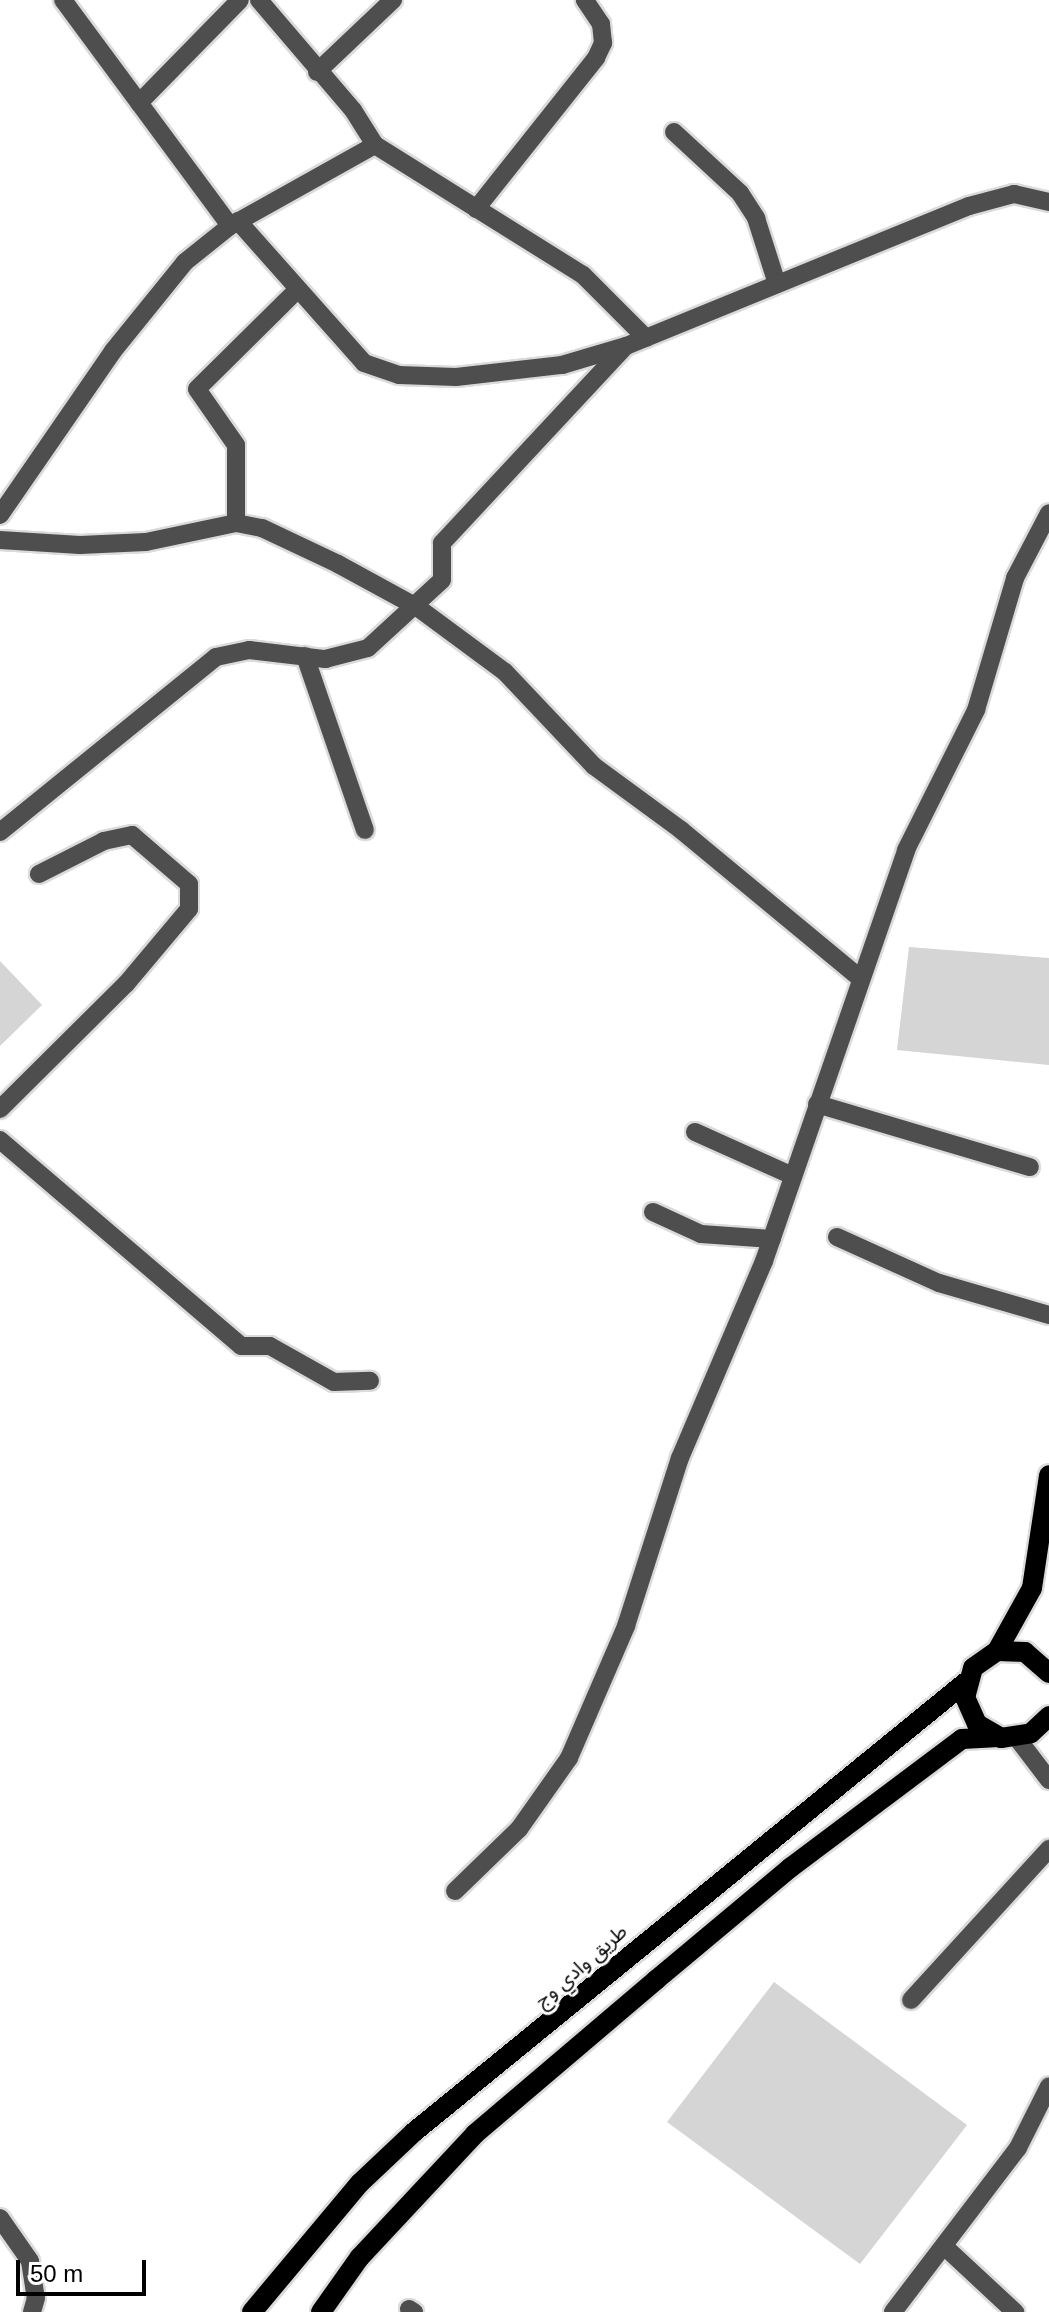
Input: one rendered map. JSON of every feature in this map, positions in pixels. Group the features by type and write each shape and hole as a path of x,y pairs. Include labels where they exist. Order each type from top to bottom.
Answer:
{"main road":[{"path":"1049,1475 1032,1588 997,1651 1025,1652 1049,1673"},
{"name":"طريق وادي وج","path":"252,2312 360,2183 414,2132 966,1682 973,1668 997,1651"},
{"path":"966,1682 969,1711 977,1724 1008,1738"},
{"path":"321,2312 360,2257 475,2134 790,1868 962,1739 1008,1738 1049,1716"}],"street":[{"path":"63,0 234,224 364,363 399,375 456,377 562,365 626,346 969,206 1014,194 1049,202"},
{"path":"139,103 240,0"},
{"path":"259,0 317,72 353,110 375,145 583,275 646,338"},
{"path":"317,72 393,0"},
{"path":"476,209 596,58 603,43 601,24 585,0"},
{"path":"674,132 740,193 756,218 777,284"},
{"path":"0,515 113,351 185,262 234,224 375,145"},
{"path":"236,523 236,445 197,389 297,290"},
{"path":"0,832 216,657 249,650 341,658 368,648 417,607 442,580 442,543 626,346"},
{"path":"455,1891 519,1829 569,1758 626,1626 680,1458 772,1239 859,977 906,850 976,710 1015,578 1049,513"},
{"path":"0,540 80,545 146,542 236,523 275,534 417,607 505,672 594,766 681,830 859,977"},
{"path":"305,656 365,830"},
{"path":"0,1109 126,984 189,909 189,884 132,835 104,841 39,874"},
{"path":"817,1104 1030,1167"},
{"path":"695,1132 793,1176"},
{"path":"0,1140 241,1346 270,1346 334,1382 370,1381"},
{"path":"653,1212 701,1234 772,1239"},
{"path":"837,1237 939,1283 1049,1315"},
{"path":"1008,1738 1049,1780"},
{"path":"911,2000 1049,1849"},
{"path":"893,2312 1043,2118 1049,2086"},
{"path":"0,2218 30,2261 36,2298 32,2312"},
{"path":"945,2247 1015,2312"}],"shaded area":[{"path":"909,947 1049,958 1049,1065 897,1050"},
{"path":"0,961 42,1005 0,1046"},
{"path":"774,1982 967,2125 860,2264 667,2122"}]}
